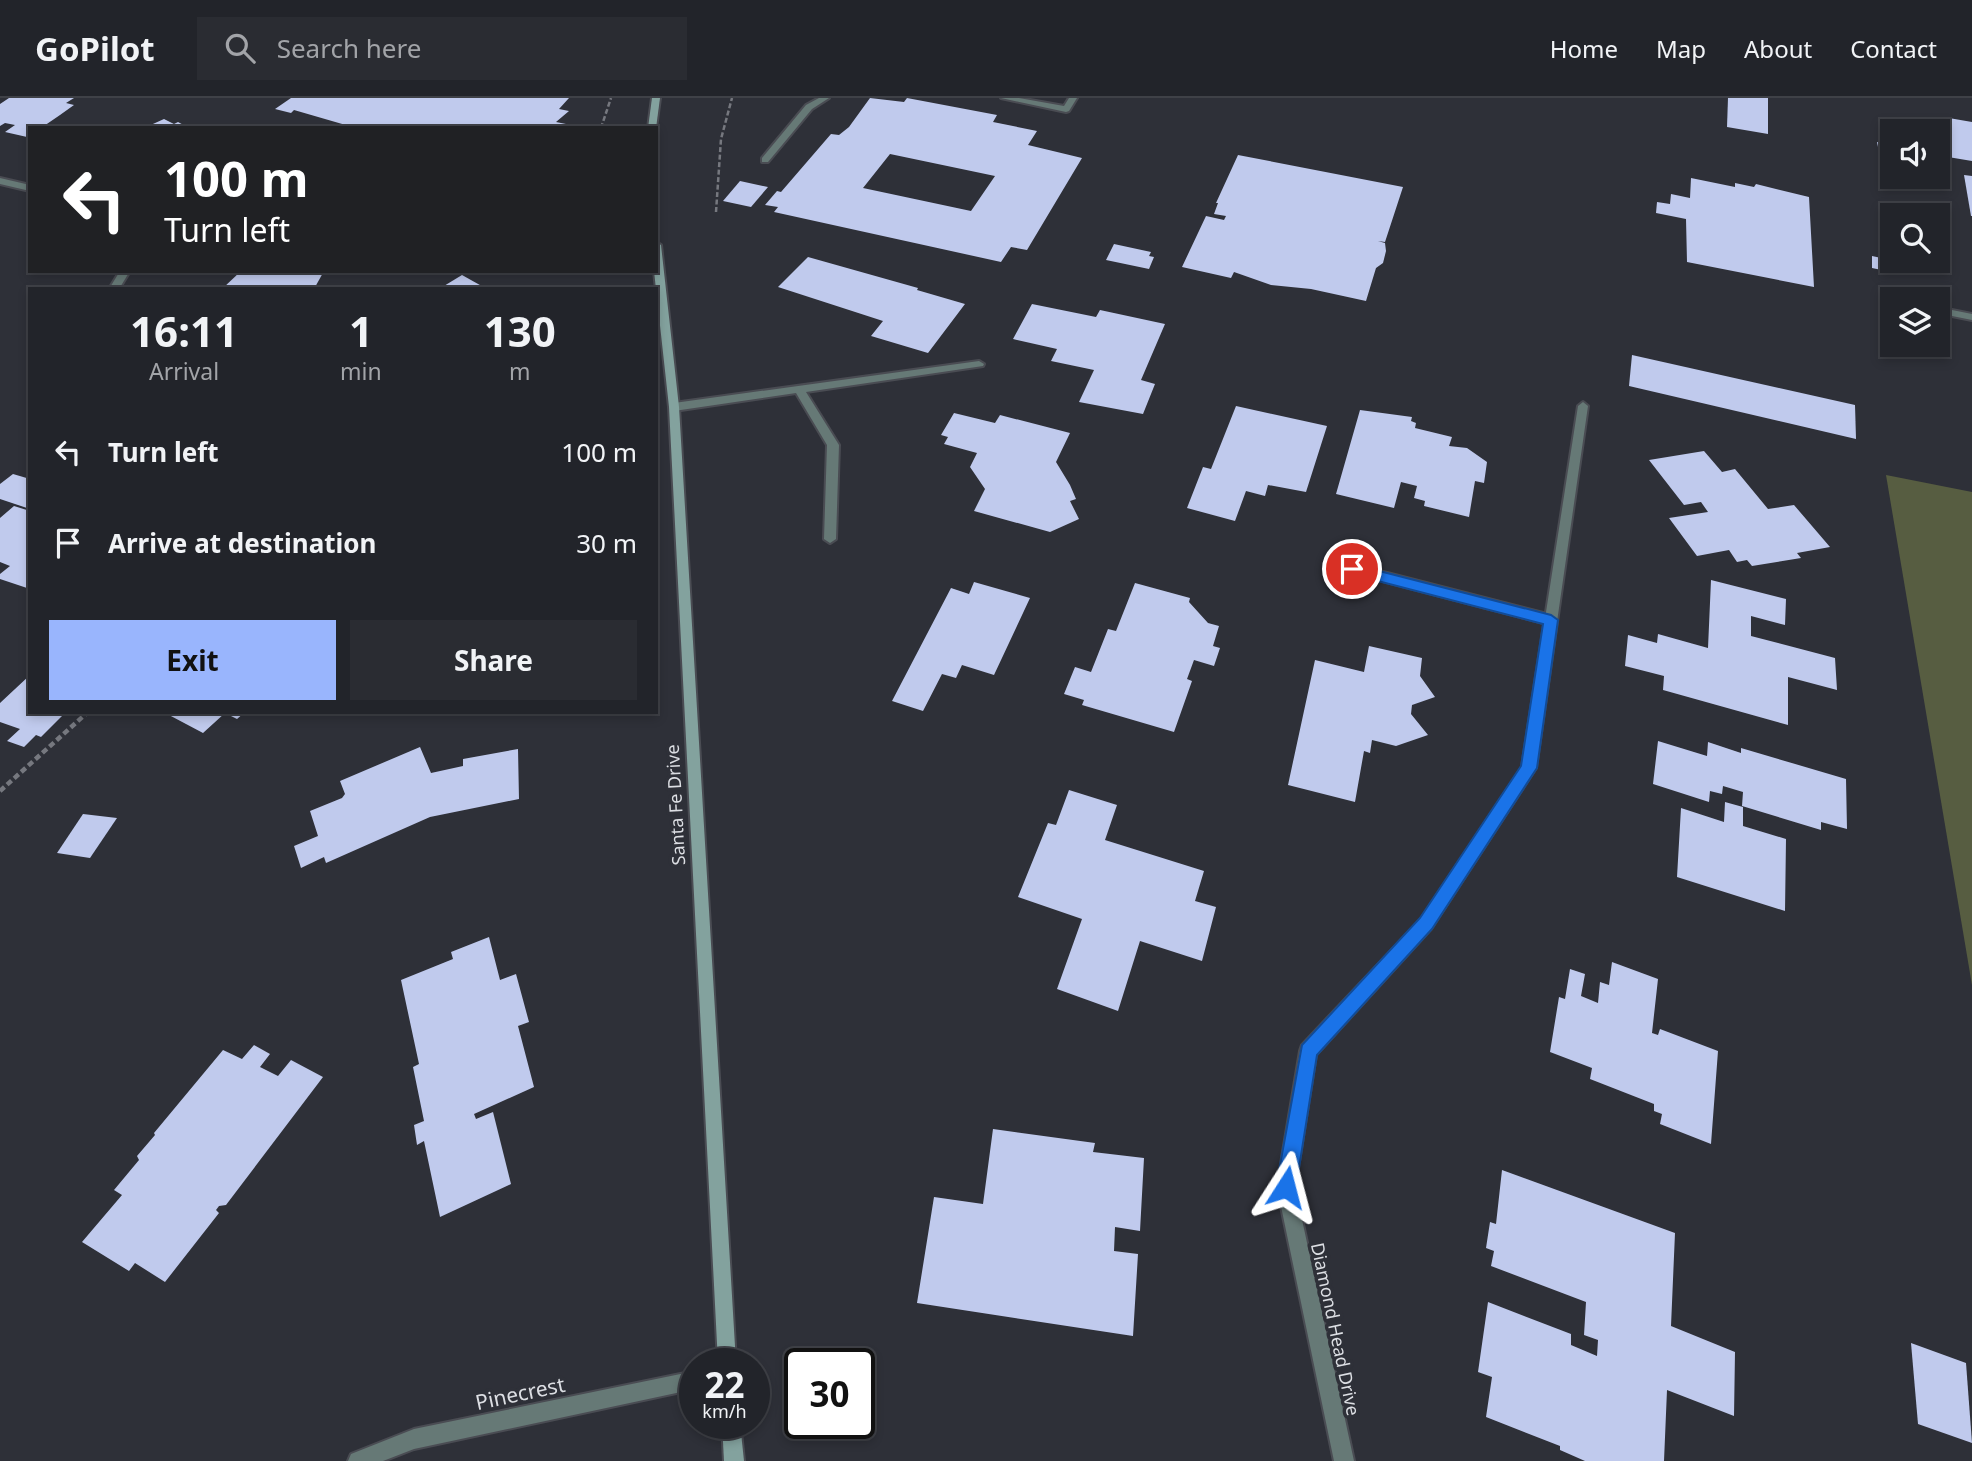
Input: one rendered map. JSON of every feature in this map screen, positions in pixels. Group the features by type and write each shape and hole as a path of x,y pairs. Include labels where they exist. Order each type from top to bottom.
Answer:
{"main road":[{"path":"652,126 656,98"},
{"name":"Santa Fe Drive","path":"658,262 674,407 726,1348"},
{"path":"732,1439 734,1461"}],"street":[{"path":"765,160 809,107 825,98"},
{"path":"1005,98 1066,109 1073,98"},
{"path":"0,181 28,188"},
{"path":"1950,313 1972,317"},
{"path":"674,407 979,364"},
{"path":"799,388 833,445 830,539"},
{"name":"Diamond Head Drive","path":"1344,1461 1286,1187 1308,1051 1426,924 1529,768 1583,406"},
{"path":"1352,569 1551,620"},
{"name":"Pinecrest","path":"358,1461 414,1439 679,1383"}],"path":[{"path":"602,126 611,98"},
{"path":"716,212 718,162 726,114 732,98"},
{"path":"0,791 86,714"}],"green space":[{"path":"1886,475 1972,492 1972,985"}],"building":[{"path":"9,98 74,98 66,103 74,105 44,126 28,126 27,137 5,132 15,125 5,123 0,126 0,104"},
{"path":"291,98 569,98 559,109 569,111 556,122 571,125 349,126 294,110 291,113 275,109"},
{"path":"870,98 904,102 907,98 997,115 993,122 1037,131 1028,145 1082,158 1027,250 1011,247 1001,262 774,212 778,207 765,205 777,191 781,192 831,134 839,135 849,127","holes":["890,154 995,176 971,211 863,188"]},
{"path":"1728,98 1768,98 1768,134 1727,127"},
{"path":"1943,117 1972,122 1972,161 1950,157 1950,119"},
{"path":"164,119 185,126 148,126"},
{"path":"1238,155 1403,187 1385,242 1378,241 1385,243 1386,251 1383,263 1376,268 1366,301 1311,289 1271,285 1234,272 1231,278 1182,267 1206,216 1224,220 1226,216 1214,214 1216,203"},
{"path":"1964,175 1972,176 1972,216 1971,216"},
{"path":"1691,178 1735,187 1735,183 1754,187 1756,184 1809,197 1814,287 1687,262 1686,219 1656,213 1657,202 1670,204 1671,194 1690,198"},
{"path":"740,181 768,187 751,207 723,201"},
{"path":"1114,244 1151,252 1149,256 1154,257 1149,269 1106,260"},
{"path":"1872,256 1880,258 1880,270 1872,268"},
{"path":"808,257 965,304 928,353 871,336 883,321 778,287"},
{"path":"239,273 323,273 315,287 224,287"},
{"path":"462,275 483,287 442,287"},
{"path":"1032,304 1096,317 1100,310 1165,324 1141,380 1155,384 1143,414 1079,402 1094,370 1051,361 1057,349 1013,339"},
{"path":"1632,355 1855,405 1856,439 1629,386"},
{"path":"1236,406 1327,426 1306,492 1268,485 1265,496 1246,491 1235,521 1187,508 1203,467 1211,469"},
{"path":"1360,410 1412,417 1411,421 1416,423 1415,428 1452,437 1449,446 1467,448 1487,462 1484,483 1475,481 1469,517 1424,506 1425,501 1414,498 1417,486 1401,482 1394,508 1336,494"},
{"path":"954,413 995,423 1000,415 1070,433 1056,462 1076,499 1070,501 1079,519 1050,532 974,511 985,489 970,467 977,453 944,444 948,437 941,435"},
{"path":"1704,451 1722,472 1735,469 1768,509 1794,505 1830,547 1797,553 1801,558 1752,566 1747,560 1737,562 1729,550 1697,556 1669,518 1708,512 1701,502 1684,505 1649,460"},
{"path":"13,474 28,478 28,508 0,499 0,484"},
{"path":"14,506 28,510 28,588 0,579 0,574 10,566 0,562 0,518"},
{"path":"1711,580 1786,599 1785,625 1751,616 1751,636 1835,658 1837,690 1788,677 1788,725 1663,690 1664,676 1625,666 1628,635 1657,643 1658,634 1708,648"},
{"path":"974,582 1030,598 994,675 962,665 956,678 942,674 923,711 892,701 951,588 969,594"},
{"path":"1135,583 1190,598 1189,602 1208,623 1219,626 1213,646 1220,648 1214,666 1194,660 1187,679 1192,681 1174,732 1082,705 1084,700 1064,694 1075,667 1091,672 1108,629 1116,631"},
{"path":"1369,646 1422,658 1420,676 1435,697 1412,705 1411,714 1428,735 1396,746 1372,740 1370,753 1364,751 1355,802 1288,785 1315,660 1364,672"},
{"path":"28,677 28,714 64,714 41,737 36,735 24,747 7,741 20,729 0,722 0,703"},
{"path":"170,714 224,714 203,733"},
{"path":"227,714 243,714 237,719"},
{"path":"1658,741 1707,756 1708,742 1741,753 1741,748 1846,779 1847,829 1821,822 1821,830 1742,806 1743,792 1723,786 1722,794 1710,791 1709,802 1653,784"},
{"path":"420,747 431,773 463,766 463,759 518,749 519,799 430,817 326,863 324,857 301,868 294,846 318,836 310,811 342,798 345,794 340,781"},
{"path":"1069,790 1117,805 1105,840 1204,871 1195,901 1216,907 1202,961 1140,941 1118,1011 1057,989 1082,919 1018,897 1048,823 1056,825"},
{"path":"1725,802 1743,807 1743,826 1786,839 1785,911 1677,877 1681,808 1724,822"},
{"path":"83,814 117,818 90,858 57,853"},
{"path":"489,937 500,980 516,974 529,1022 518,1026 534,1087 474,1114 476,1119 493,1112 511,1184 440,1217 424,1141 417,1145 414,1125 424,1121 413,1067 419,1064 401,980 453,959 451,952"},
{"path":"1612,962 1658,979 1652,1033 1658,1035 1660,1029 1718,1051 1711,1144 1660,1124 1662,1114 1654,1111 1654,1104 1590,1079 1592,1068 1550,1052 1559,997 1565,999 1570,969 1585,974 1581,996 1598,1003 1600,982 1609,985"},
{"path":"254,1045 270,1054 260,1067 278,1076 291,1060 323,1077 226,1205 219,1206 216,1210 219,1213 165,1282 135,1263 129,1271 82,1242 122,1195 114,1190 139,1160 137,1156 223,1050 242,1059"},
{"path":"993,1129 1095,1143 1093,1152 1144,1158 1140,1231 1115,1227 1114,1251 1138,1254 1133,1336 917,1303 934,1197 983,1204"},
{"path":"1502,1170 1675,1233 1671,1326 1735,1352 1734,1416 1667,1390 1664,1461 1585,1461 1560,1450 1560,1446 1486,1417 1492,1377 1478,1372 1488,1302 1571,1334 1571,1345 1597,1356 1598,1340 1584,1335 1586,1302 1491,1266 1494,1251 1486,1248 1490,1222 1496,1224"},
{"path":"1911,1343 1966,1363 1972,1443 1918,1424"}],"route":[{"path":"1286,1187 1308,1051 1426,924 1529,768 1551,620 1352,569"}]}
